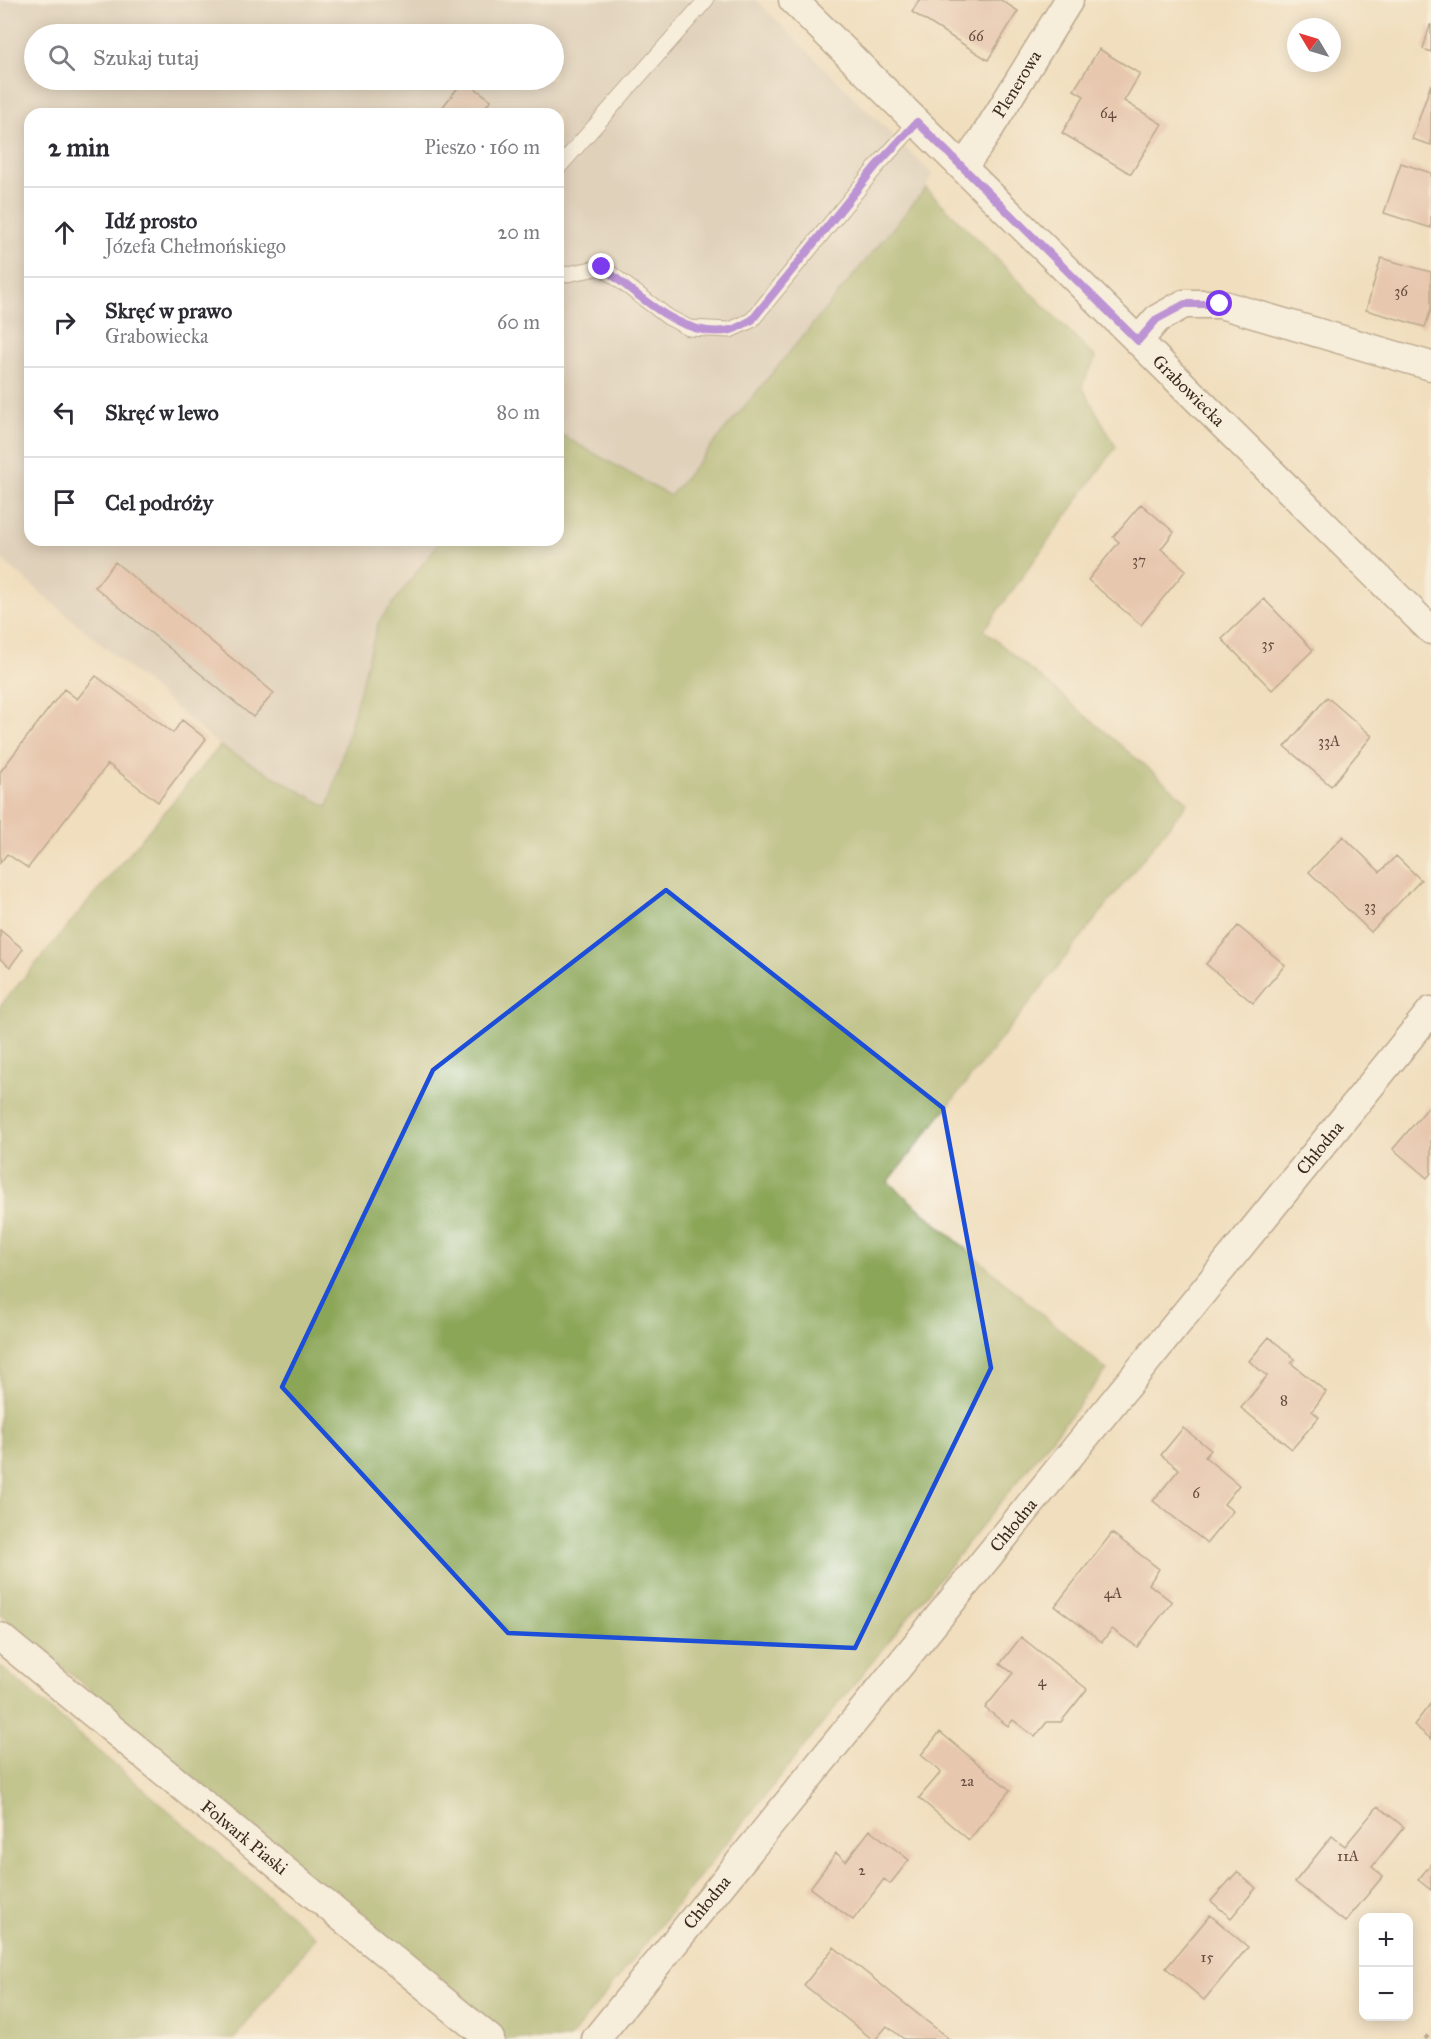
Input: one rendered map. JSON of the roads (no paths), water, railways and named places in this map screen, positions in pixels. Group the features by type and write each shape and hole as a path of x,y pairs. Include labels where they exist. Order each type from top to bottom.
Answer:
{"street":[{"name":"Grabowiecka","path":"793,0 1431,630"},
{"name":"Plenerowa","path":"963,168 1069,0"},
{"path":"1138,341 1157,319 1185,304 1220,304 1431,366"},
{"name":"Chłodna","path":"596,2039 1431,1011"},
{"name":"Folwark Piaski","path":"0,1637 490,2039"}],"lane":[{"path":"564,161 706,0"},
{"path":"564,275 602,267 668,317 689,328 730,330 752,320 876,166 917,122"}]}
